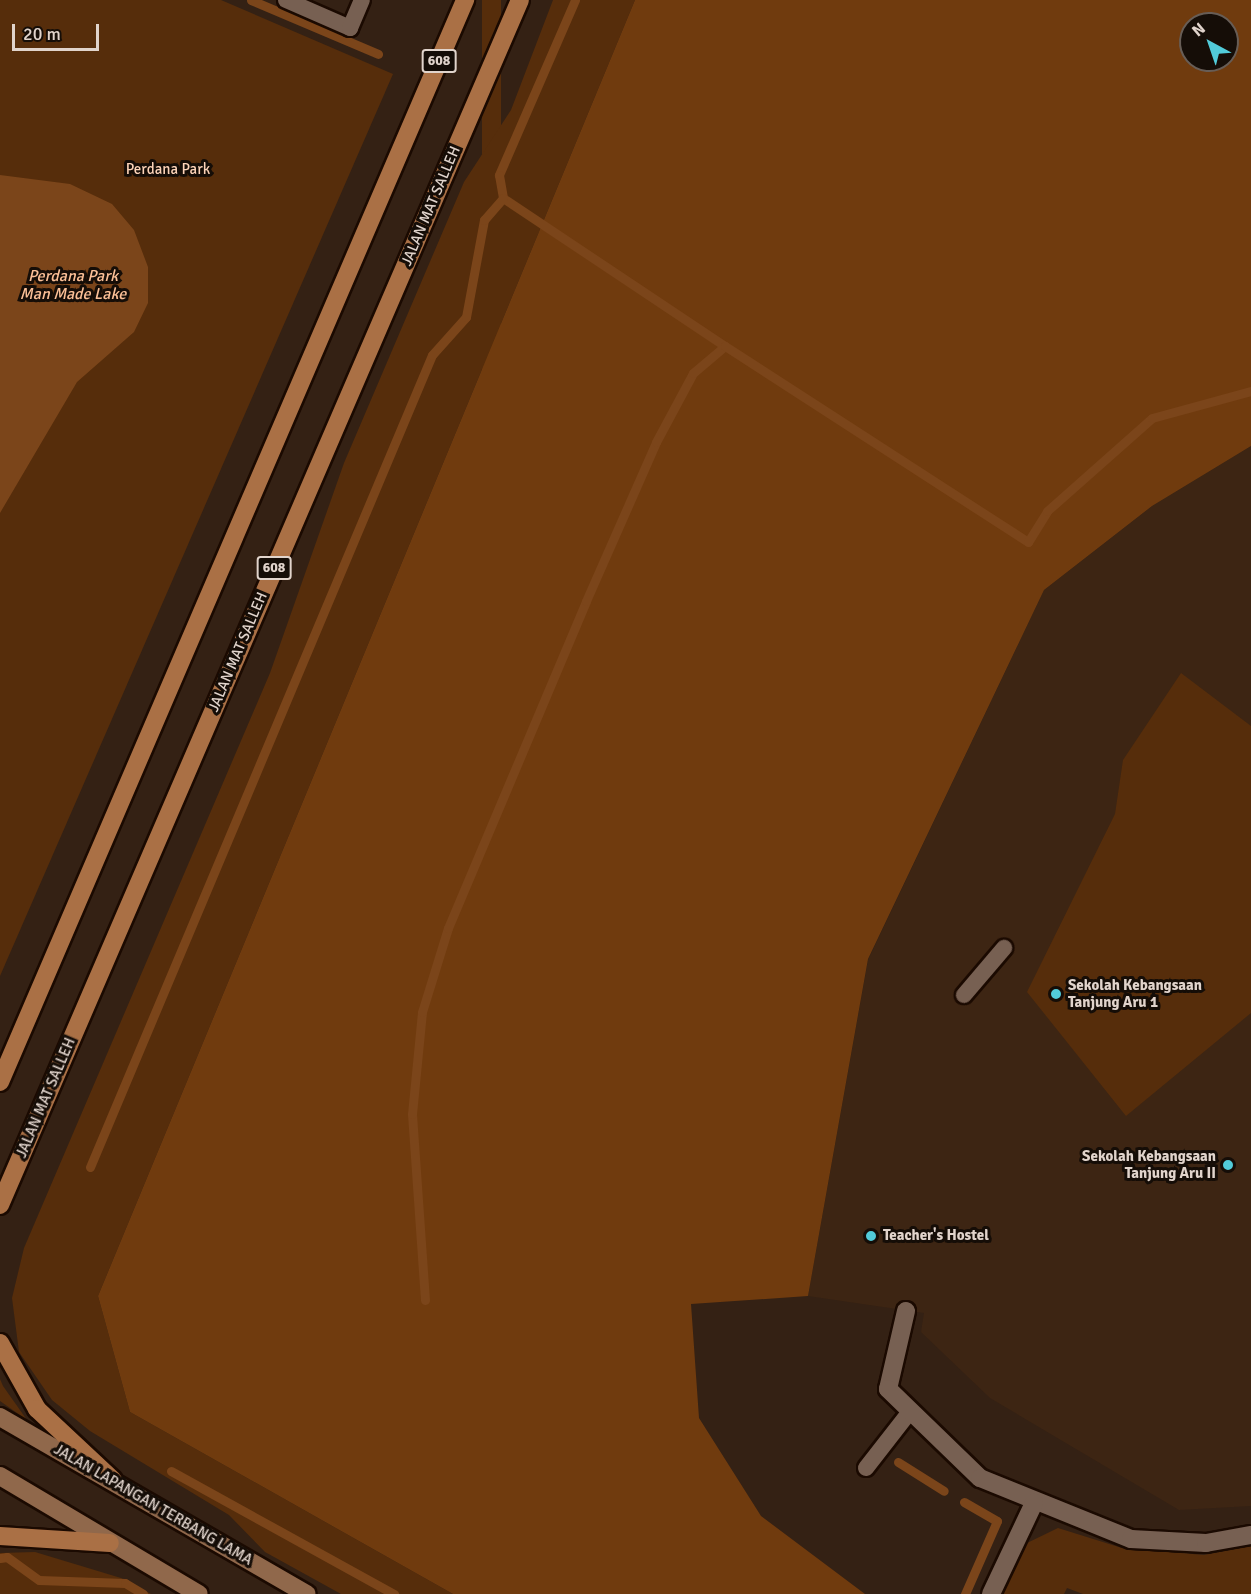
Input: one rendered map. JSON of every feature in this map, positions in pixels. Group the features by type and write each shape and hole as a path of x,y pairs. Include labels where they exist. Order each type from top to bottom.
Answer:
{"main road":[{"name":"608","path":"0,1082 465,0"},
{"name":"JALAN MAT SALLEH","path":"0,1205 520,0"},
{"path":"0,1342 37,1409 113,1480"},
{"name":"JALAN LAPANGAN TERBANG LAMA","path":"0,1417 113,1480 306,1594"},
{"path":"0,1476 199,1594"},
{"path":"0,1536 110,1543"}],"street":[{"path":"906,1311 888,1389 908,1414 980,1478 1034,1503 1131,1539 1206,1543 1251,1535"},
{"path":"990,1594 1034,1503"}],"lane":[{"path":"286,0 350,28 362,0"},
{"path":"964,995 1004,948"},
{"path":"867,1468 908,1414"}],"shaded area":[{"path":"635,0 1251,0 1251,446 1152,506 1044,590 868,959 808,1296 691,1304 699,1418 761,1516 865,1594 453,1594 130,1412 98,1296"},
{"name":"Sekolah Kebangsaan Tanjung Aru 1","path":"1251,446 1251,1506 1179,1510 990,1398 921,1332 924,1313 808,1296 868,960 1044,590 1152,506"}],"green space":[{"name":"Perdana Park","path":"0,0 221,0 393,74 0,976"},
{"path":"482,0 501,0 501,1219 482,1219"},
{"path":"553,0 635,0 98,1296 130,1412 453,1594 341,1594 265,1552 229,1515 90,1431 52,1400 19,1352 12,1298 24,1248 270,673 344,463 464,182 511,110"},
{"path":"1181,673 1251,726 1251,1013 1126,1116 1027,992 1115,814 1123,760"},
{"path":"0,1379 3,1386 27,1420 0,1401"},
{"path":"1058,1528 1122,1548 1204,1555 1251,1546 1251,1594 1083,1594 1067,1588 1064,1594 1002,1594 1025,1544"},
{"path":"35,1552 121,1578 151,1594 0,1594 0,1553"}],"water":[{"name":"Perdana Park Man Made Lake","path":"0,175 70,184 112,204 134,230 148,267 148,303 134,332 77,382 0,513"}],"waterway":[{"path":"251,0 378,54"},
{"path":"575,0 499,175 503,198 725,346"},
{"path":"90,1167 432,355 466,317 484,220 503,198"},
{"path":"425,1300 412,1114 422,1012 448,928 586,601 656,442 693,373 725,346 1028,542 1047,511 1152,418 1251,391"},
{"path":"898,1462 944,1491"},
{"path":"171,1471 394,1594"},
{"path":"964,1502 997,1521 965,1594"},
{"path":"0,1558 7,1557 39,1580 125,1583 143,1594"}],"place":[{"name":"Sekolah Kebangsaan Tanjung Aru 1","path":"1056,994"},
{"name":"Sekolah Kebangsaan Tanjung Aru II","path":"1228,1165"},
{"name":"Teacher's Hostel","path":"871,1236"}]}
